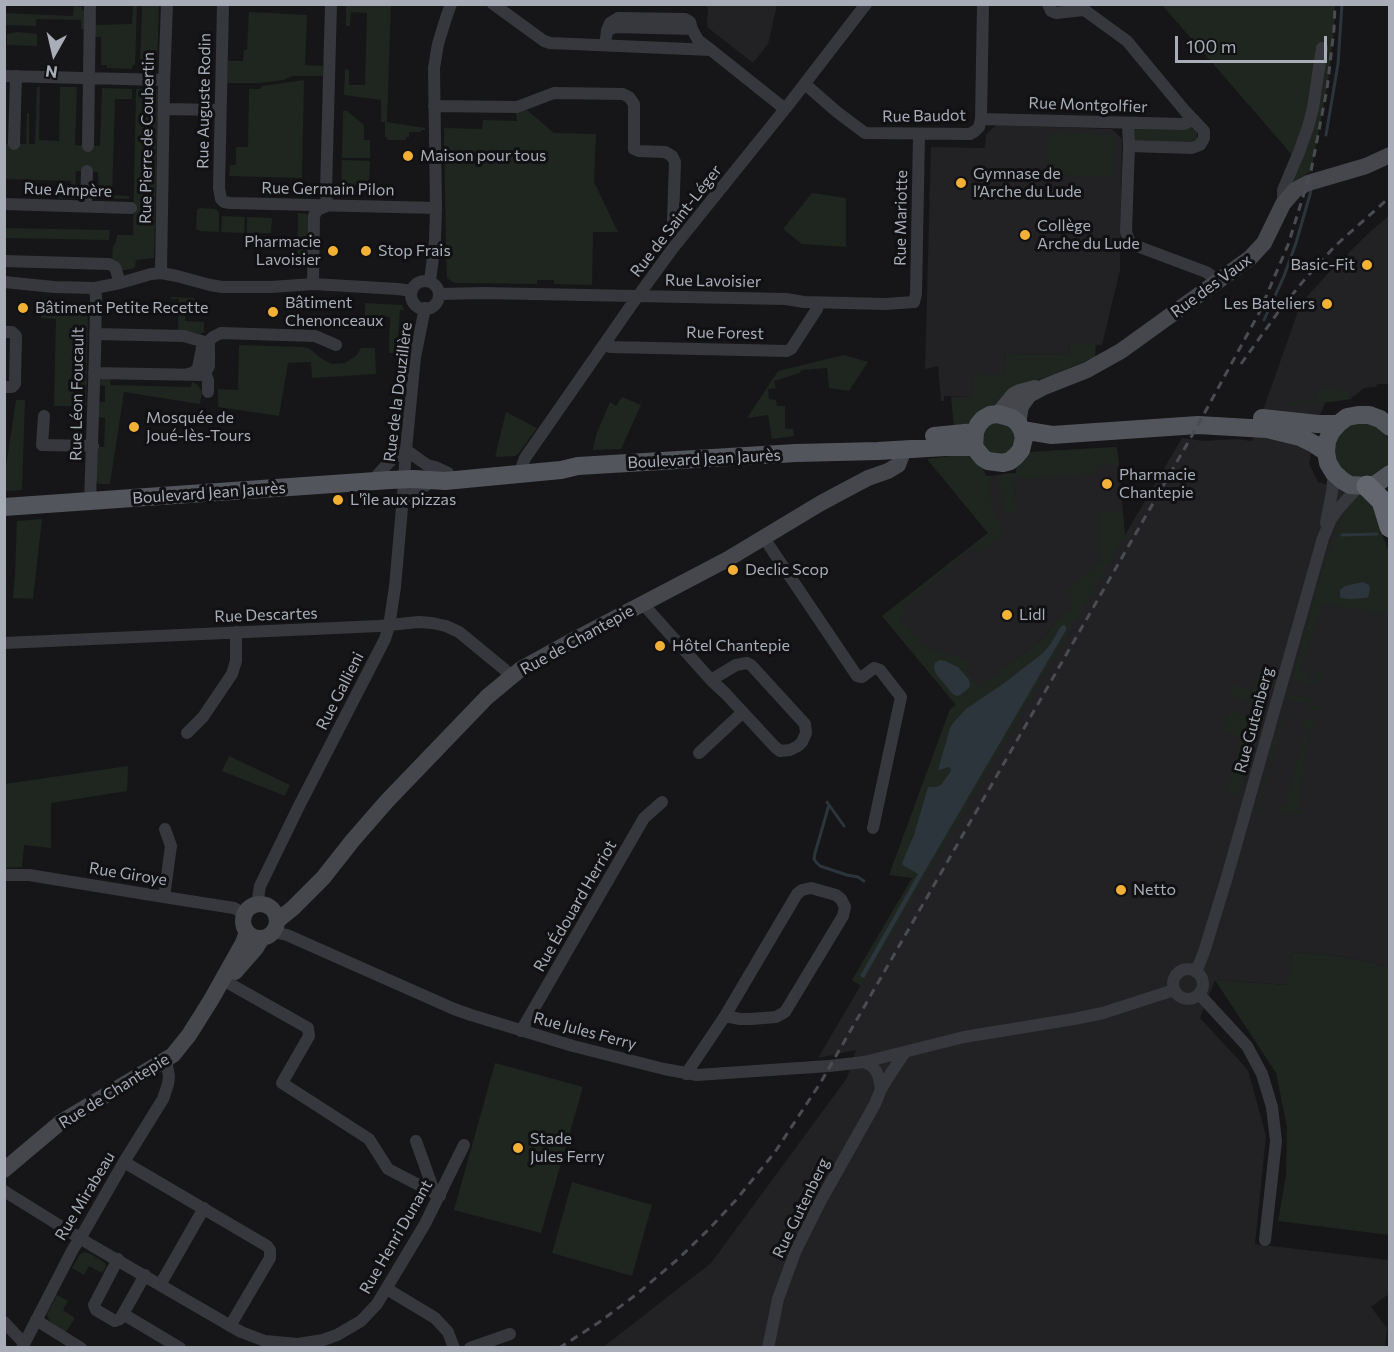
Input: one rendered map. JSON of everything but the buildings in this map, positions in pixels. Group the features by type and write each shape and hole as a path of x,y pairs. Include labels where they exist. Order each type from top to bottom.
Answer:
{"highway":[{"path":"1363,486 1382,501 1389,527"}],"main road":[{"path":"1021,433 1016,456 1003,463 983,458 974,440 978,425 983,419 998,414 1006,415 1021,433 1052,435 1204,425 1274,430 1300,437 1326,452"},
{"path":"1389,426 1380,419 1364,414 1347,417 1331,432 1326,452 1328,463 1334,473 1350,485 1376,484 1389,474"},
{"path":"1204,425 1233,419 1260,418 1338,424"},
{"name":"Boulevard Jean Jaurès","path":"440,477 445,481 561,470 578,466 974,440"},
{"name":"Boulevard Jean Jaurès","path":"881,445 904,449 945,447 974,440"},
{"name":"Boulevard Jean Jaurès","path":"4,507 440,477 522,465 562,463 578,466"}],"street":[{"path":"88,146 90,4"},
{"name":"Rue Pierre de Coubertin","path":"161,273 167,4"},
{"name":"Rue Auguste Rodin","path":"221,199 219,188 223,4"},
{"path":"313,284 314,216 317,210 327,206 331,4"},
{"path":"430,281 435,241 434,68 438,44 451,4"},
{"path":"493,4 547,43 711,50"},
{"name":"Rue de Saint-Léger","path":"522,465 673,248 866,4"},
{"path":"981,119 983,4"},
{"path":"1048,4 1051,11 1056,13 1080,7 1127,41 1204,131 1204,138 1200,145 1192,148 1129,146"},
{"path":"605,45 610,23 618,18 686,19 690,22 698,40 785,109"},
{"path":"1283,204 1283,190 1299,152 1313,108 1322,48"},
{"path":"14,144 10,76 164,80"},
{"name":"Rue Baudot","path":"804,84 837,112 869,134 970,134 979,127 981,119"},
{"path":"434,106 517,107 554,93 623,94 629,97 634,104 634,149 665,152 672,156 675,162 673,248"},
{"path":"164,109 220,111"},
{"name":"Rue Montgolfier","path":"981,119 1183,124 1194,120"},
{"path":"1128,123 1126,232 1129,240 1134,245 1206,272 1219,281"},
{"name":"Rue Mariotte","path":"914,302 919,134"},
{"name":"Rue des Vaux","path":"1021,433 1021,406 1029,395 1105,361 1250,258 1259,250 1283,204 1295,190 1308,183 1366,166 1389,155"},
{"path":"86,207 87,171"},
{"name":"Rue Germain Pilon","path":"221,199 230,203 435,208"},
{"name":"Rue Ampère","path":"4,204 131,208"},
{"path":"673,220 691,226"},
{"path":"4,261 110,264 115,267 120,283"},
{"path":"4,282 95,288 161,273 222,287 313,284 412,291"},
{"path":"430,281 437,287 439,299 434,306 425,308 414,302 412,291 420,282 430,281"},
{"name":"Rue Léon Foucault","path":"90,501 95,288"},
{"name":"Rue Lavoisier","path":"439,294 786,299 817,303 914,302"},
{"name":"Rue Forest","path":"605,344 610,347 787,351 791,349 817,309 817,303"},
{"name":"Rue de la Douzillère","path":"409,479 406,450 416,357 425,308"},
{"path":"4,332 12,332 16,336 15,384 12,387 4,387"},
{"path":"188,374 198,368 201,351 213,337 224,333 315,336 336,345"},
{"path":"95,334 184,336 208,343"},
{"path":"94,373 199,375 205,373 209,366 208,343"},
{"path":"205,373 208,380 208,392"},
{"name":"Rue des Vaux","path":"998,414 1014,395 1028,389 1044,387"},
{"path":"44,416 42,445 93,446"},
{"path":"876,475 877,455 881,445"},
{"name":"Rue de Chantepie","path":"4,1170 61,1122 173,1055 225,981 256,948 265,931 293,908 323,878 387,801 479,705 520,669 764,538 821,503 888,471 898,465 904,449"},
{"path":"372,482 393,458 406,450 427,465 435,467 440,477 416,491 402,506"},
{"path":"1323,538 1334,473"},
{"name":"Rue Gallieni","path":"251,909 299,806 385,639 392,607 402,506 409,479"},
{"name":"Rue Gutenberg","path":"1196,972 1227,878 1323,538 1331,519 1339,508 1363,486"},
{"path":"764,538 856,676 862,677 874,668 880,670 901,697 873,828"},
{"path":"643,604 711,680 780,751 790,750 802,742 806,733 804,724 751,665 747,663 736,665 711,680"},
{"name":"Rue Descartes","path":"4,643 389,626 419,622 446,626 459,632 511,677"},
{"path":"187,733 203,717 232,674 236,661 236,632"},
{"path":"699,753 743,712"},
{"name":"Rue Édouard Herriot","path":"522,1030 644,818 662,802"},
{"path":"164,897 171,846 165,829"},
{"name":"Rue Giroye","path":"4,875 29,875 251,909"},
{"path":"686,1074 725,1016 797,894 811,888 836,895 841,899 845,908 843,916 785,1012 776,1017 751,1019 725,1016"},
{"path":"263,905 273,910 265,931 243,924 251,909 263,905"},
{"name":"Rue Jules Ferry","path":"265,931 287,935 454,1009 573,1047 686,1074 720,1074 830,1066 864,1062 905,1052"},
{"path":"1187,969 1196,972 1203,982 1200,994 1191,999 1181,998 1174,990 1173,981 1178,973 1187,969"},
{"path":"225,981 308,1028 309,1036 282,1083 369,1139 388,1169 437,1195"},
{"path":"905,1052 964,1037 1083,1017 1174,990"},
{"path":"1200,994 1247,1046 1262,1074 1272,1107 1276,1141 1265,1240"},
{"name":"Rue Gutenberg","path":"768,1347 778,1299 796,1250 881,1089 905,1052"},
{"name":"Rue Mirabeau","path":"24,1344 73,1249 163,1099 169,1076 166,1060"},
{"path":"864,1062 876,1071 881,1089"},
{"path":"416,1141 437,1195"},
{"name":"Rue Henri Dunant","path":"4,1191 230,1326 252,1337 275,1343 298,1344 337,1335 361,1321 377,1304 426,1224 437,1195 464,1145"},
{"path":"124,1162 267,1246 271,1254 270,1258 230,1326"},
{"path":"160,1285 204,1208"},
{"path":"118,1259 94,1305 96,1310 115,1321 120,1319 145,1275"},
{"path":"387,1289 435,1318 448,1332 454,1347"},
{"path":"123,1314 173,1346"},
{"path":"36,1320 81,1347"},
{"path":"4,1322 24,1344"},
{"path":"470,1347 510,1334"}],"shaded area":[{"path":"133,5 137,5 135,65 132,65 132,69 107,68 107,65 101,65 101,37 94,37 94,25 132,24"},
{"path":"142,5 159,5 157,69 140,68"},
{"path":"346,5 391,5 387,122 425,128 425,130 409,132 406,140 387,140 385,122 381,122 381,100 344,95 345,69 349,70 349,85 365,85 367,13 351,12 350,26 346,26"},
{"path":"705,5 777,5 768,44 753,63 707,27 708,8"},
{"path":"1162,5 1335,5 1327,89 1311,171 1278,193 1293,156"},
{"path":"74,6 85,10 85,29 81,29 81,20 36,19 36,26 5,25 5,13 73,16"},
{"path":"249,12 307,15 305,65 323,66 323,76 293,76 283,80 260,83 227,83 228,61 243,61 244,50 247,50"},
{"path":"17,32 37,34 37,46 7,45 7,34"},
{"path":"304,80 302,178 229,176 230,165 236,165 236,147 248,147 249,89"},
{"path":"37,87 40,87 39,140 59,141 60,87 77,87 75,145 100,146 102,88 132,89 132,99 115,99 112,195 129,196 129,199 99,198 98,172 76,171 75,199 59,198 71,197 71,181 5,179 5,144 26,144 27,113 29,113 29,144 35,144"},
{"path":"136,89 158,89 154,258 136,260 135,268 120,271 112,259 113,246 117,235 133,235"},
{"path":"527,110 554,133 596,134 594,182 618,232 593,232 592,285 554,284 554,280 537,280 537,284 456,283 451,281 447,278 444,128 482,129 483,120 517,121 516,112"},
{"path":"343,111 347,111 364,125 364,140 370,140 370,158 342,158"},
{"name":"Collège Arche du Lude","path":"996,125 1112,129 1122,139 1120,270 1102,345 1070,344 1069,355 1006,354 1004,375 973,397 944,396 944,401 941,401 938,366 925,369 931,147 985,148 986,135"},
{"path":"1140,126 1191,128 1197,132 1197,140 1194,143 1134,140 1134,130"},
{"path":"1049,133 1114,135 1113,177 1048,174"},
{"path":"342,160 370,161 369,183 341,187"},
{"path":"812,193 846,198 846,247 802,244 783,229"},
{"path":"199,208 217,210 219,232 196,229"},
{"path":"298,213 307,214 310,220 309,264 297,263"},
{"path":"222,216 245,217 244,233 221,232"},
{"path":"1389,216 1389,384 1377,384 1376,387 1364,388 1353,397 1326,401 1320,415 1309,463 1318,482 1359,495 1367,495 1379,509 1383,537 1389,552 1389,967 1345,957 1292,952 1289,985 1215,980 1200,1018 1248,1070 1266,1136 1255,1244 1389,1260 1389,1294 1371,1307 1387,1328 1385,1347 602,1348 711,1263 847,1078 856,1050 818,1058 1089,596 1058,619 1045,637 956,705 882,616 988,533 927,459 970,457 983,469 986,476 1016,473 1016,469 1031,452 1117,447 1125,535 1182,438 1204,441 1236,439 1252,441 1301,303 1331,270"},
{"path":"247,217 272,218 271,233 247,233"},
{"path":"5,228 110,230 109,240 5,238"},
{"path":"171,297 194,298 194,303 186,303 185,321 204,322 204,332 200,334 178,331 179,299 171,299"},
{"path":"41,299 46,299 47,312 88,312 86,406 54,406 56,319 41,318"},
{"path":"365,303 402,305 404,310 400,310 397,353 389,353 390,317 365,316"},
{"path":"1070,344 1096,344 1095,357 1014,388 996,404 981,410 967,424 954,427 951,397 973,397 974,374 1004,375 1006,354 1069,355"},
{"path":"239,345 303,347 310,349 332,364 345,363 357,355 361,348 375,348 376,374 312,378 311,362 288,363 279,416 218,407 218,389 238,390"},
{"path":"844,355 868,362 849,391 829,388 827,368 801,370 800,373 774,381 776,388 768,389 769,399 776,400 777,406 785,406 785,429 793,429 794,436 772,439 768,415 747,418 778,371"},
{"path":"105,377 111,377 110,385 191,387 192,382 198,385 202,392 200,404 124,392 110,484 99,484 96,482 96,447 104,447 105,418 97,417 97,402 105,402 105,386 98,385"},
{"path":"1321,388 1345,390 1352,399 1290,405 1290,402 1315,401 1315,393"},
{"path":"622,397 641,405 621,449 593,450 596,435 610,402 616,406"},
{"path":"16,400 25,400 22,490 5,491 5,474"},
{"path":"506,412 537,428 515,456 495,457"},
{"path":"1009,421 1019,442 1001,458 983,450 981,430 985,425"},
{"path":"1367,421 1384,431 1389,440 1389,462 1386,470 1359,482 1335,466 1334,438 1347,424"},
{"path":"1117,447 1119,464 1097,466 1095,474 1019,479 1019,475 1016,477 1016,469 1031,452"},
{"path":"967,454 983,469 986,476 990,476 991,501 995,516 1003,531 1002,534 979,553 974,547 901,608 906,614 900,619 926,648 962,658 970,666 965,671 979,687 1045,637 1058,619 1074,606 1067,591 1092,569 1094,564 1101,563 1098,513 1123,512 1125,536 861,986 852,980 912,878 889,875 950,709 956,705 882,616 988,533 927,459"},
{"path":"1013,473 1015,505 1018,505 1016,511 1010,514 1004,510 1000,482 1002,474"},
{"path":"1359,495 1367,495 1379,509 1383,537 1389,552 1389,614 1323,604 1300,669 1308,671 1306,678 1313,679 1316,671 1323,672 1323,676 1312,684 1292,681 1324,563 1348,503"},
{"path":"42,519 33,599 13,598 17,521"},
{"path":"1363,582 1369,585 1368,597 1341,598 1340,590 1345,586"},
{"path":"1064,625 1066,630 864,978 860,976 918,874 902,863 914,835 928,787 941,785 951,771 950,767 938,770 950,728 966,709 1043,653 1061,626"},
{"path":"939,660 958,667 969,680 969,688 960,695 953,694 936,674 935,663"},
{"path":"1261,670 1272,675 1265,705 1236,699 1232,689 1234,683 1251,691"},
{"path":"1288,695 1310,697 1318,709 1308,710 1309,703 1289,701 1259,808 1268,811 1258,812 1256,811"},
{"path":"1231,712 1260,720 1239,796 1227,789 1240,739 1225,731 1224,728 1227,716"},
{"path":"1306,720 1312,720 1316,729 1309,728 1298,810 1306,812 1303,814 1282,812 1278,808 1279,806 1285,807 1307,728 1301,726"},
{"path":"229,756 290,785 285,796 222,771"},
{"path":"128,766 127,791 51,803 51,848 24,845 22,867 5,868 5,784"},
{"path":"1292,952 1345,957 1389,967 1389,1235 1278,1221 1286,1175 1287,1127 1276,1073 1215,980 1288,985"},
{"name":"Stade Jules Ferry","path":"495,1063 583,1087 541,1233 454,1210"},
{"path":"572,1182 652,1205 632,1276 552,1253"},
{"path":"85,1252 105,1263 106,1267 102,1273 89,1266 84,1275 72,1268 80,1254"},
{"path":"57,1295 68,1301 63,1310 75,1318 66,1332 50,1322 47,1314"}],"waterway":[{"path":"1326,135 1338,64 1342,4"},
{"path":"1264,320 1284,276 1311,191"},
{"path":"1342,535 1377,534"},
{"path":"827,802 844,826"},
{"path":"829,805 814,859 820,866 858,877 864,881"},
{"path":"1389,1348 1390,1342"}],"railway":[{"path":"559,1348 637,1294 710,1228 775,1152 821,1082 1198,425 1259,313 1288,245 1311,171 1327,89 1335,4"},
{"path":"1241,364 1305,279 1335,246 1390,197"}],"place":[{"name":"Maison pour tous","path":"408,156"},
{"name":"Gymnase de l’Arche du Lude","path":"961,183"},
{"name":"Collège Arche du Lude","path":"1025,235"},
{"name":"Pharmacie Lavoisier","path":"333,251"},
{"name":"Stop Frais","path":"366,251"},
{"name":"Basic-Fit","path":"1367,265"},
{"name":"Les Bateliers","path":"1327,304"},
{"name":"Bâtiment Petite Recette","path":"23,308"},
{"name":"Bâtiment Chenonceaux","path":"273,312"},
{"name":"Mosquée de Joué-lès-Tours","path":"134,427"},
{"name":"Pharmacie Chantepie","path":"1107,484"},
{"name":"L'île aux pizzas","path":"338,500"},
{"name":"Declic Scop","path":"733,570"},
{"name":"Lidl","path":"1007,615"},
{"name":"Hôtel Chantepie","path":"660,646"},
{"name":"Netto","path":"1121,890"},
{"name":"Stade Jules Ferry","path":"518,1148"}]}
